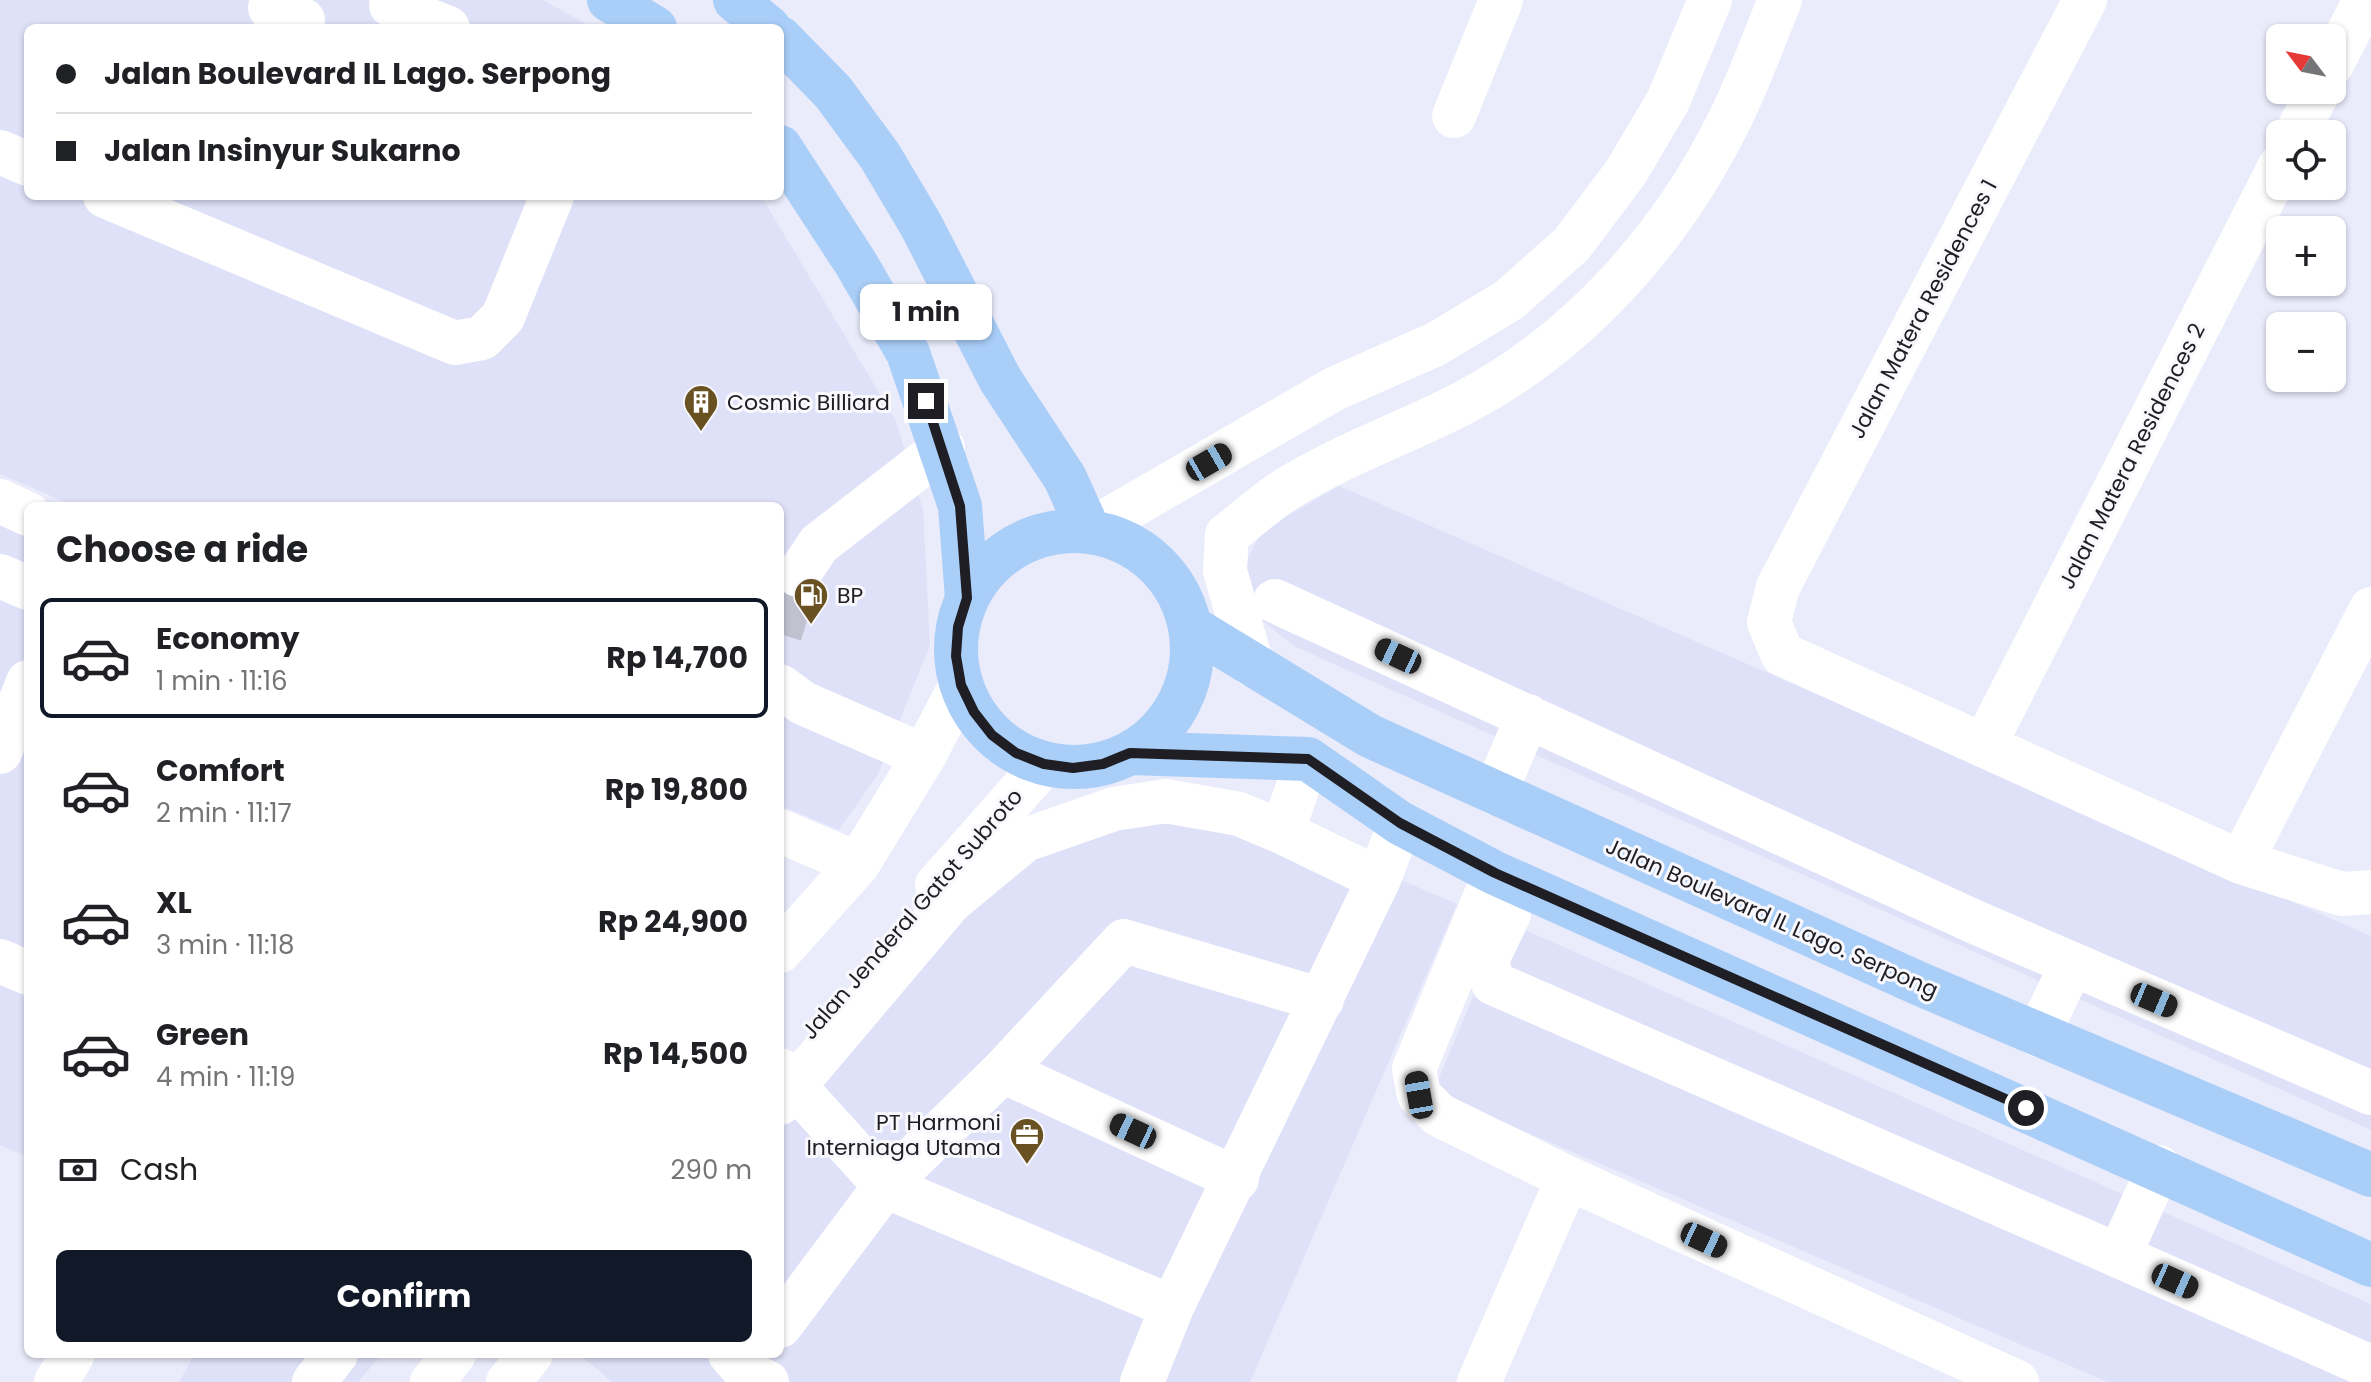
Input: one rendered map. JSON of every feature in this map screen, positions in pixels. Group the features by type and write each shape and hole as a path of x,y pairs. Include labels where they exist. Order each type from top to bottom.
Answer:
{"main road":[{"path":"735,0 764,24"},
{"path":"784,42 833,92 880,156 921,225 1000,379 1065,478 1089,531"},
{"path":"784,153 855,262 908,353 943,448 960,506 967,598"},
{"path":"1060,531 1089,531 1118,539 1144,553 1166,573 1181,598 1191,627 1192,656 1186,685 1173,712 1154,735 1130,753 1103,764 1073,768 1044,764 1016,753 992,735 974,712 961,685 956,656 958,627 967,598 983,573 1018,545 1060,531"},
{"name":"Jalan Boulevard IL Lago. Serpong","path":"1191,627 1370,736 1920,984 2371,1175"},
{"path":"1130,753 1308,759 1400,823 1509,878 2159,1167 2371,1265"},
{"path":"1893,1048 1920,984"}],"street":[{"path":"275,0 270,8 303,20 302,24"},
{"path":"393,0 391,5 438,24"},
{"path":"1252,665 1225,571 1227,535 1288,488 1374,442 1465,402 1547,352 1617,285 1682,202 1728,123 1780,0"},
{"name":"Jalan Matera Residences 1","path":"1984,746 1782,654 1769,622 1778,587 2085,0"},
{"path":"2346,37 2365,0"},
{"path":"1454,116 1500,1"},
{"path":"1089,531 1334,389 1436,344 1509,300 1572,244 1626,172 1668,101 1706,11 1760,47"},
{"path":"0,152 24,162"},
{"name":"Jalan Matera Residences 2","path":"1984,746 2266,193"},
{"path":"115,200 455,343 482,338 503,317 550,200"},
{"path":"798,575 819,544 943,448"},
{"path":"0,501 24,512"},
{"path":"0,576 24,586"},
{"path":"1275,601 2072,964 2371,1093"},
{"path":"2241,862 2371,609"},
{"path":"784,947 858,864 924,756 961,685"},
{"path":"784,689 803,703 924,756"},
{"path":"0,752 24,692"},
{"path":"1495,793 1528,716"},
{"path":"1984,746 2241,862 2342,894 2371,892"},
{"path":"1282,832 1308,759"},
{"name":"Jalan Jenderal Gatot Subroto","path":"784,1080 1044,764"},
{"path":"1172,1307 885,1186 784,1080 950,902 1025,840 1114,809 1166,801 1239,814 1379,879"},
{"path":"1142,1382 1172,1307 1237,1179 1379,879 1400,823"},
{"path":"784,833 858,864"},
{"path":"1509,878 1414,1069 1419,1095 1439,1115 1972,1374 2017,1382"},
{"path":"1509,878 1487,960 1493,983 2371,1367"},
{"path":"784,1321 885,1186 1003,1071 1124,941 1322,1000"},
{"path":"0,961 24,971"},
{"path":"2038,1035 2072,964"},
{"path":"1003,1071 1237,1179"},
{"path":"2119,1256 2159,1167"},
{"path":"1479,1382 1568,1178"},
{"path":"56,1382 71,1358"},
{"path":"314,1382 333,1358"},
{"path":"432,1382 451,1358"},
{"path":"508,1382 528,1358"}],"shaded area":[{"path":"0,0 543,0 586,24 24,24 24,200 763,200 896,421 923,510 930,645 878,774 839,830 784,807 784,502 66,502 0,474"},
{"path":"1339,486 2371,936 2371,1130 1294,646 1252,612 1244,567 1261,531"},
{"path":"0,521 24,531 24,1155 0,1145"},
{"path":"1227,805 1457,904 1250,1382 612,1382 584,1358 784,1358 784,1089 979,859"},
{"path":"1505,921 2371,1304 2371,1382 2108,1382 1433,1092"},
{"path":"193,1358 379,1358 358,1382 179,1382"}],"tunnel":[{"path":"784,621 798,575"}],"place":[{"name":"Cosmic Billiard","path":"701,433"},
{"name":"BP","path":"811,626"},
{"name":"PT Harmoni Interniaga Utama","path":"1027,1166"}],"route":[{"path":"926,401 960,506 967,598 958,627 956,656 961,685 974,712 992,735 1016,753 1044,764 1073,768 1103,764 1130,753 1308,759 1400,823 1495,873 2026,1108"}]}
